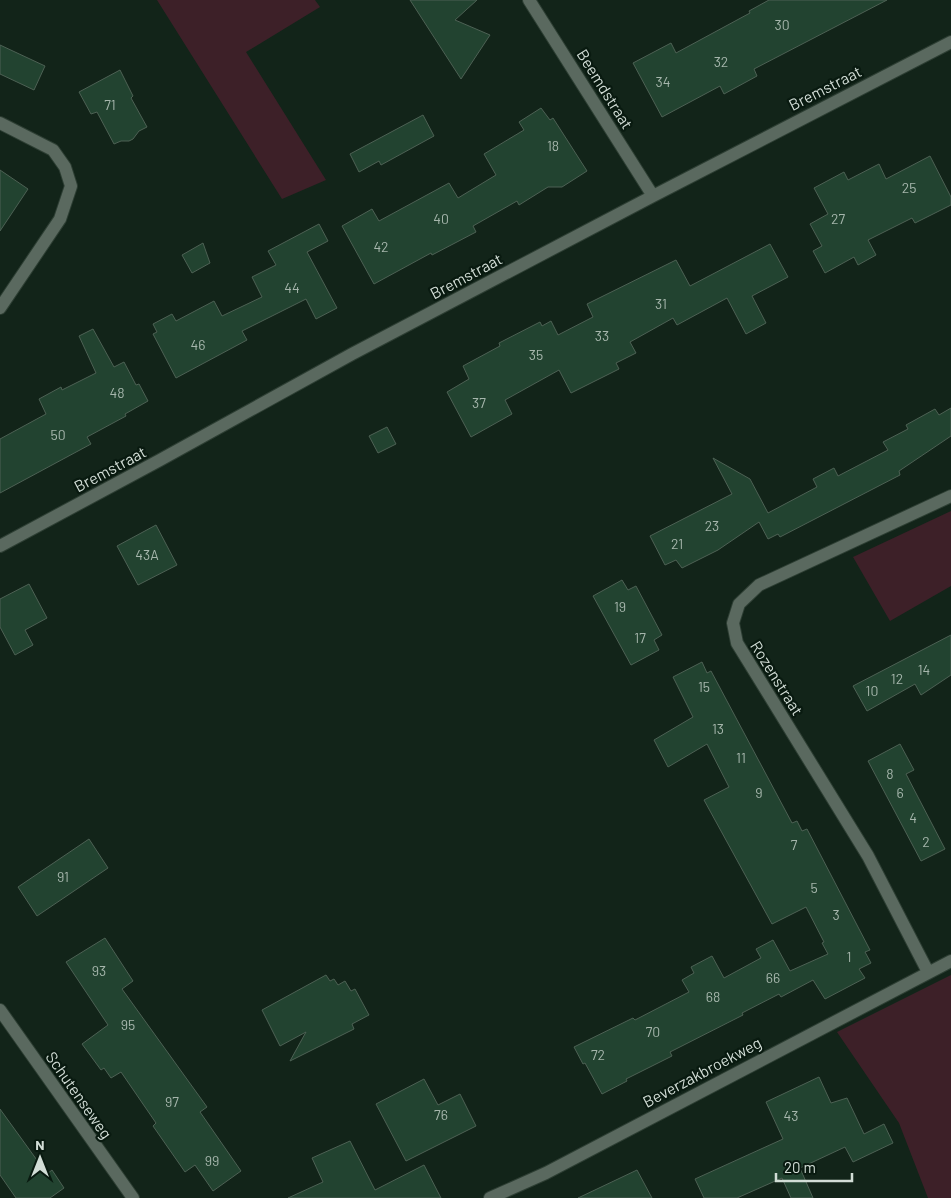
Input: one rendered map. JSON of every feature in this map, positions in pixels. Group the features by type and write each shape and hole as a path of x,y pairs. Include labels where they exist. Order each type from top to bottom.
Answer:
{"street":[{"name":"Beemdstraat","path":"529,0 653,196"},
{"name":"Bremstraat","path":"0,546 360,349 951,42"},
{"path":"0,123 53,150 65,167 71,186 60,219 0,308"},
{"name":"Rozenstraat","path":"928,972 868,856 737,643 733,624 739,604 759,585 951,496"},
{"name":"Beverzakbroekweg","path":"490,1198 555,1168 951,961"},
{"name":"Schutenseweg","path":"0,1010 133,1198"}],"shaded area":[{"path":"157,0 315,0 320,7 246,52 326,180 282,199"},
{"path":"951,511 951,586 890,621 853,557"},
{"path":"951,975 951,1198 928,1198 899,1123 837,1032"}],"building":[{"path":"410,0 477,0 455,20 490,35 461,79"},
{"path":"769,0 887,0 754,69 757,76 724,94 720,86 662,117 633,63 671,43 676,53 750,13 749,11"},
{"path":"0,45 45,66 34,90 0,74"},
{"path":"120,70 133,96 131,98 147,127 139,131 133,139 114,144 97,112 91,114 79,92"},
{"path":"541,108 550,120 553,118 587,171 562,187 548,187 519,205 517,201 473,226 476,232 432,255 431,253 374,284 342,226 372,209 379,221 449,183 458,198 496,175 484,154 524,130 519,122"},
{"path":"423,115 434,136 381,165 379,161 359,172 350,154"},
{"path":"930,156 951,197 951,205 915,223 912,218 868,240 876,255 858,265 854,257 825,273 813,251 822,246 810,224 828,214 814,188 844,172 848,180 879,164 886,179"},
{"path":"0,170 28,189 0,231"},
{"path":"319,224 328,241 307,252 337,308 316,319 306,299 242,331 247,340 176,378 153,334 157,332 153,324 172,314 176,321 214,301 222,316 262,297 252,277 276,265 268,251"},
{"path":"203,243 210,263 192,273 182,255"},
{"path":"770,244 788,277 752,296 766,323 746,334 727,298 677,325 673,318 630,342 636,353 616,363 619,369 571,393 559,370 505,400 512,414 471,437 447,392 469,379 463,366 500,346 499,343 540,322 542,326 551,321 558,335 593,317 587,304 676,260 690,286"},
{"path":"93,329 114,367 124,362 136,385 139,384 148,401 125,414 126,416 87,437 91,444 0,493 0,439 46,414 39,399 61,387 62,390 96,373 79,336"},
{"path":"951,408 951,436 899,471 900,475 780,537 778,534 768,539 759,522 718,550 682,568 676,560 665,565 650,536 732,494 713,458 750,479 768,513 817,487 813,479 834,468 838,476 888,450 883,442 908,429 906,425 935,409 939,415"},
{"path":"387,427 396,444 378,453 369,436"},
{"path":"156,525 177,565 138,585 117,546"},
{"path":"622,580 628,590 636,586 662,635 654,640 659,650 631,665 593,596"},
{"path":"29,584 47,618 25,630 33,645 15,655 0,627 0,599"},
{"path":"951,635 951,675 921,695 915,684 867,711 853,686"},
{"path":"702,662 707,673 711,671 792,823 797,821 802,831 807,829 870,950 865,952 871,963 859,969 865,978 825,999 813,980 781,997 779,994 742,1013 743,1015 670,1052 672,1056 626,1079 627,1081 602,1094 574,1047 633,1018 635,1020 689,992 682,980 694,973 691,967 712,956 724,978 761,958 756,949 773,940 790,971 828,954 806,907 772,924 704,800 729,787 707,744 668,767 654,740 693,717 673,677"},
{"path":"900,744 914,770 906,774 945,849 921,861 868,761"},
{"path":"89,839 108,868 37,916 18,887"},
{"path":"105,938 133,981 122,989 207,1107 200,1112 241,1171 213,1191 195,1165 185,1172 153,1126 156,1123 121,1072 111,1078 104,1068 101,1070 82,1044 108,1025 66,962"},
{"path":"326,975 330,981 334,979 338,985 345,981 351,991 355,989 369,1015 352,1024 354,1029 290,1061 306,1032 280,1046 262,1010"},
{"path":"819,1077 831,1103 847,1098 864,1134 884,1124 893,1143 853,1162 845,1147 800,1168 813,1198 791,1198 782,1178 737,1198 704,1198 695,1179 783,1139 766,1102"},
{"path":"424,1079 438,1105 460,1094 476,1126 406,1161 376,1104"},
{"path":"0,1109 47,1174 52,1170 64,1188 50,1198 16,1198 0,1175"},
{"path":"350,1141 375,1190 424,1165 441,1198 288,1198 323,1182 312,1158"},
{"path":"637,1170 652,1198 578,1198"}]}
